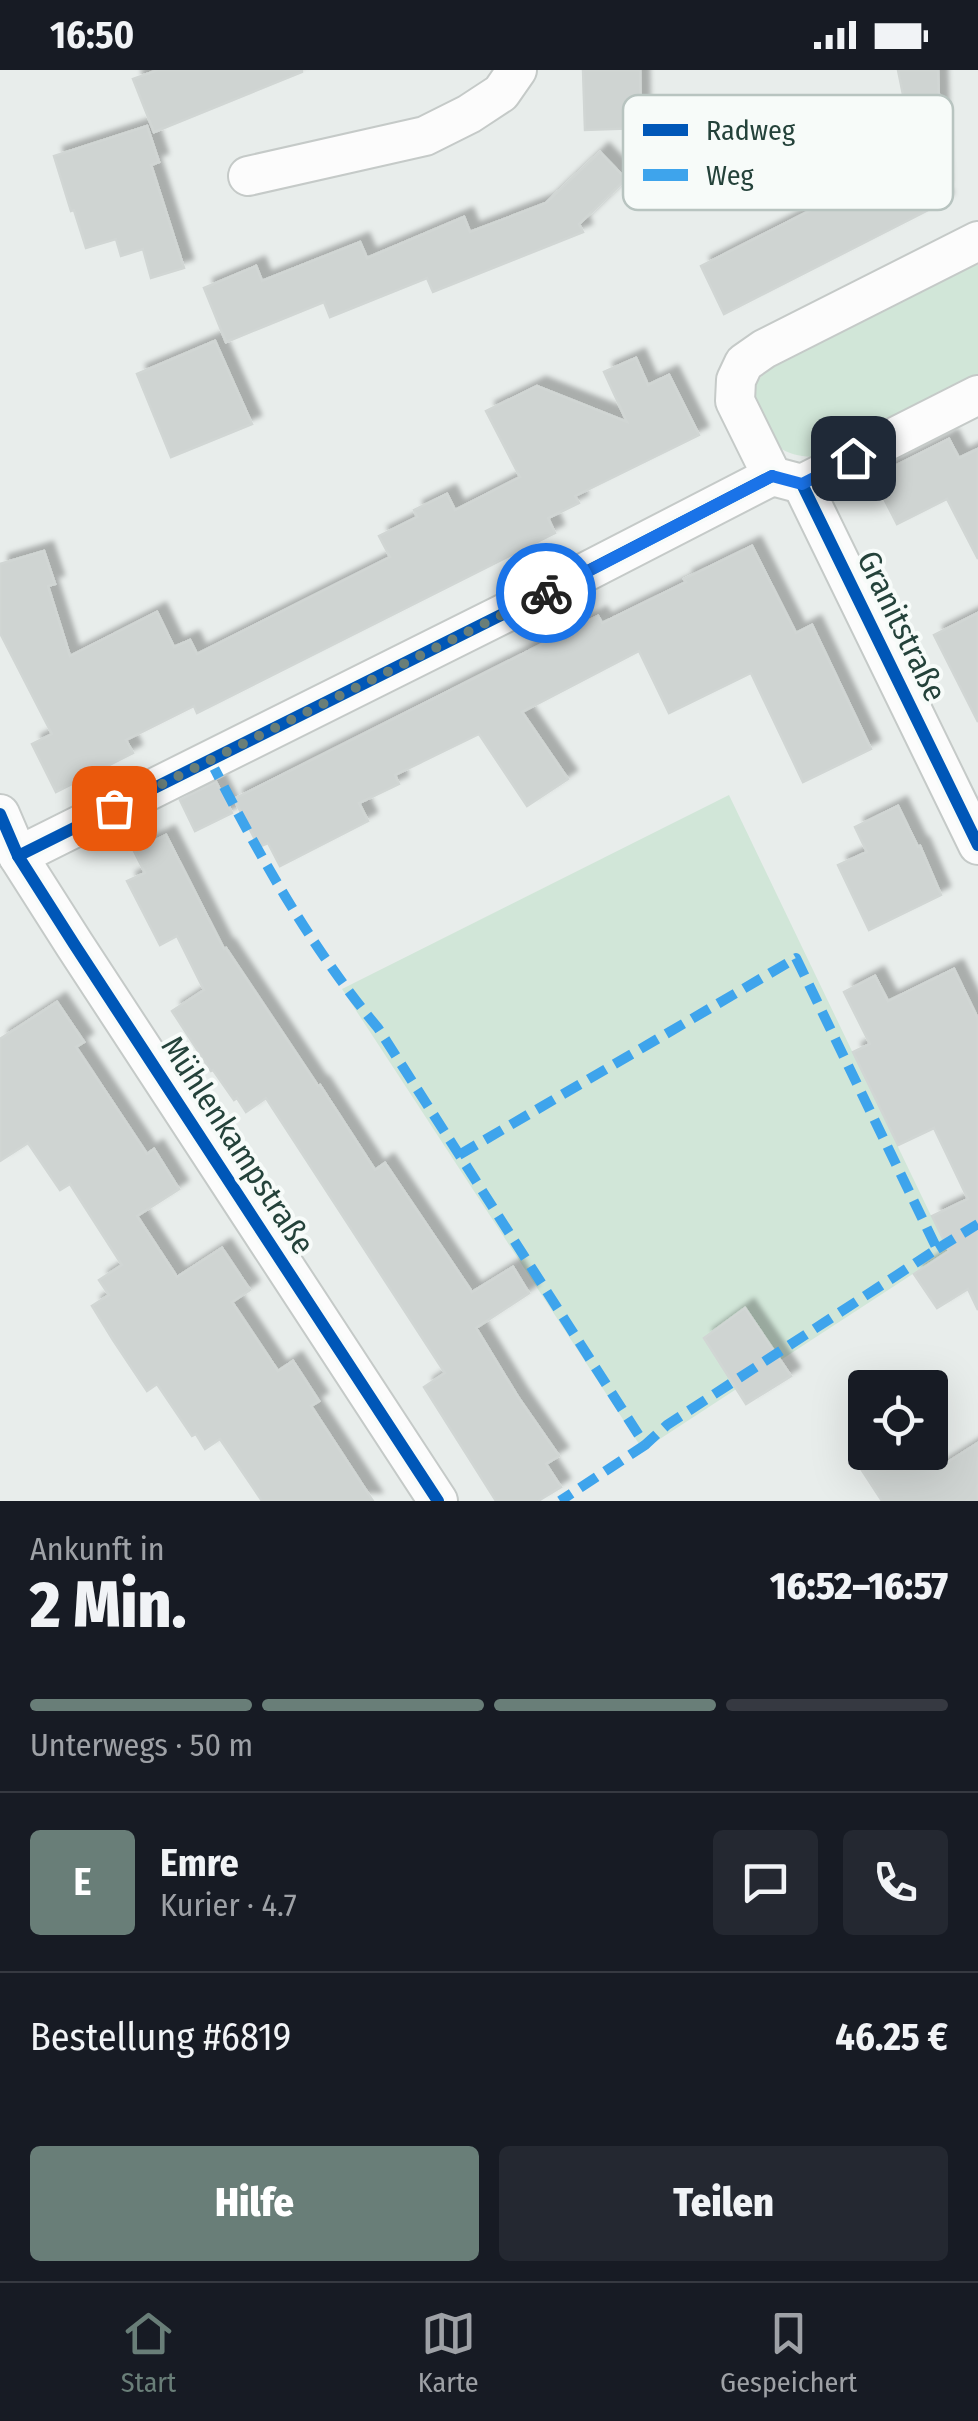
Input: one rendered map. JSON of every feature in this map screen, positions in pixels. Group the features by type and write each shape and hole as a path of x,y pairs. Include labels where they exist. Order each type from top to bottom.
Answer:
{"street":[{"path":"248,176 425,136 501,93 517,70"},
{"name":"Granitstraße","path":"978,241 764,349 744,363 736,380 735,401 787,480 978,846"},
{"path":"18,856 528,602 978,395"},
{"name":"Mühlenkampstraße","path":"0,814 18,856 438,1501"}],"green space":[{"path":"978,265 978,377 822,456 793,454 771,441 761,424 755,393 766,372 850,320 966,266"},
{"path":"729,795 948,1251 643,1450 342,989"}],"building":[{"path":"158,70 302,72 154,132 133,79"},
{"path":"583,70 640,70 640,95 623,95 623,129 585,130"},
{"path":"898,70 938,70 939,95 903,95"},
{"path":"147,126 159,162 151,165 184,268 151,278 143,249 121,256 116,239 86,248 54,156"},
{"path":"600,152 623,176 623,182 579,224 583,232 433,292 427,278 330,317 324,302 226,342 204,288 256,266 262,281 360,242 367,258 464,217 470,232 546,203"},
{"path":"811,210 928,210 724,314 701,266"},
{"path":"215,341 252,424 171,457 137,374"},
{"path":"636,358 648,385 669,375 699,435 575,496 579,503 548,518 555,533 197,713 194,706 126,740 133,753 56,792 32,744 52,734 0,633 0,564 44,551 55,584 48,586 70,656 157,612 174,647 190,640 197,654 390,557 379,536 417,517 414,510 447,494 455,510 520,477 486,411 537,386 627,422 604,372"},
{"path":"949,439 959,458 978,449 978,559 947,499 897,524 873,477"},
{"path":"752,546 796,633 812,625 871,749 803,782 751,673 669,713 639,651 522,712 568,779 527,806 479,734 395,775 399,784 359,803 368,821 280,866 268,843 259,847 234,799 598,616 602,623"},
{"path":"978,613 978,722 934,635"},
{"path":"216,782 232,813 195,831 180,800"},
{"path":"898,806 941,895 869,930 838,865 867,852 855,827"},
{"path":"166,835 224,949 375,1170 385,1163 472,1292 513,1267 529,1293 476,1328 559,1456 546,1464 561,1487 538,1501 496,1501 424,1387 445,1373 266,1098 246,1112 211,1071 172,1011 204,990 177,936 160,945 127,881 145,873 134,851"},
{"path":"954,969 978,1019 978,1310 968,1289 937,1308 914,1274 949,1251 932,1216 968,1199 934,1128 898,1145 853,1052 870,1044 844,992 875,976 888,1001"},
{"path":"57,1002 84,1042 76,1047 147,1154 154,1149 179,1189 137,1216 177,1277 222,1248 250,1290 232,1302 278,1371 293,1361 319,1401 311,1406 373,1501 262,1501 220,1439 205,1449 157,1384 147,1391 113,1340 92,1306 109,1295 99,1280 122,1265 70,1184 60,1190 28,1143 0,1161 0,1039"},
{"path":"745,1308 791,1376 746,1404 704,1338"},
{"path":"978,1443 978,1501 882,1501 862,1470 948,1470 948,1462"}],"marked path":[{"path":"210,760 307,932 378,1028 645,1445 560,1501"},
{"path":"459,1155 796,958 937,1249 667,1425 645,1445"},
{"path":"937,1249 978,1224"}],"cycle path":[{"path":"18,856 772,476"},
{"path":"802,484 978,845"},
{"path":"0,814 18,856 74,944 438,1501"}],"way so far":[{"path":"114,808 546,593"}],"route":[{"path":"546,593 772,476 802,484 853,458"}]}
